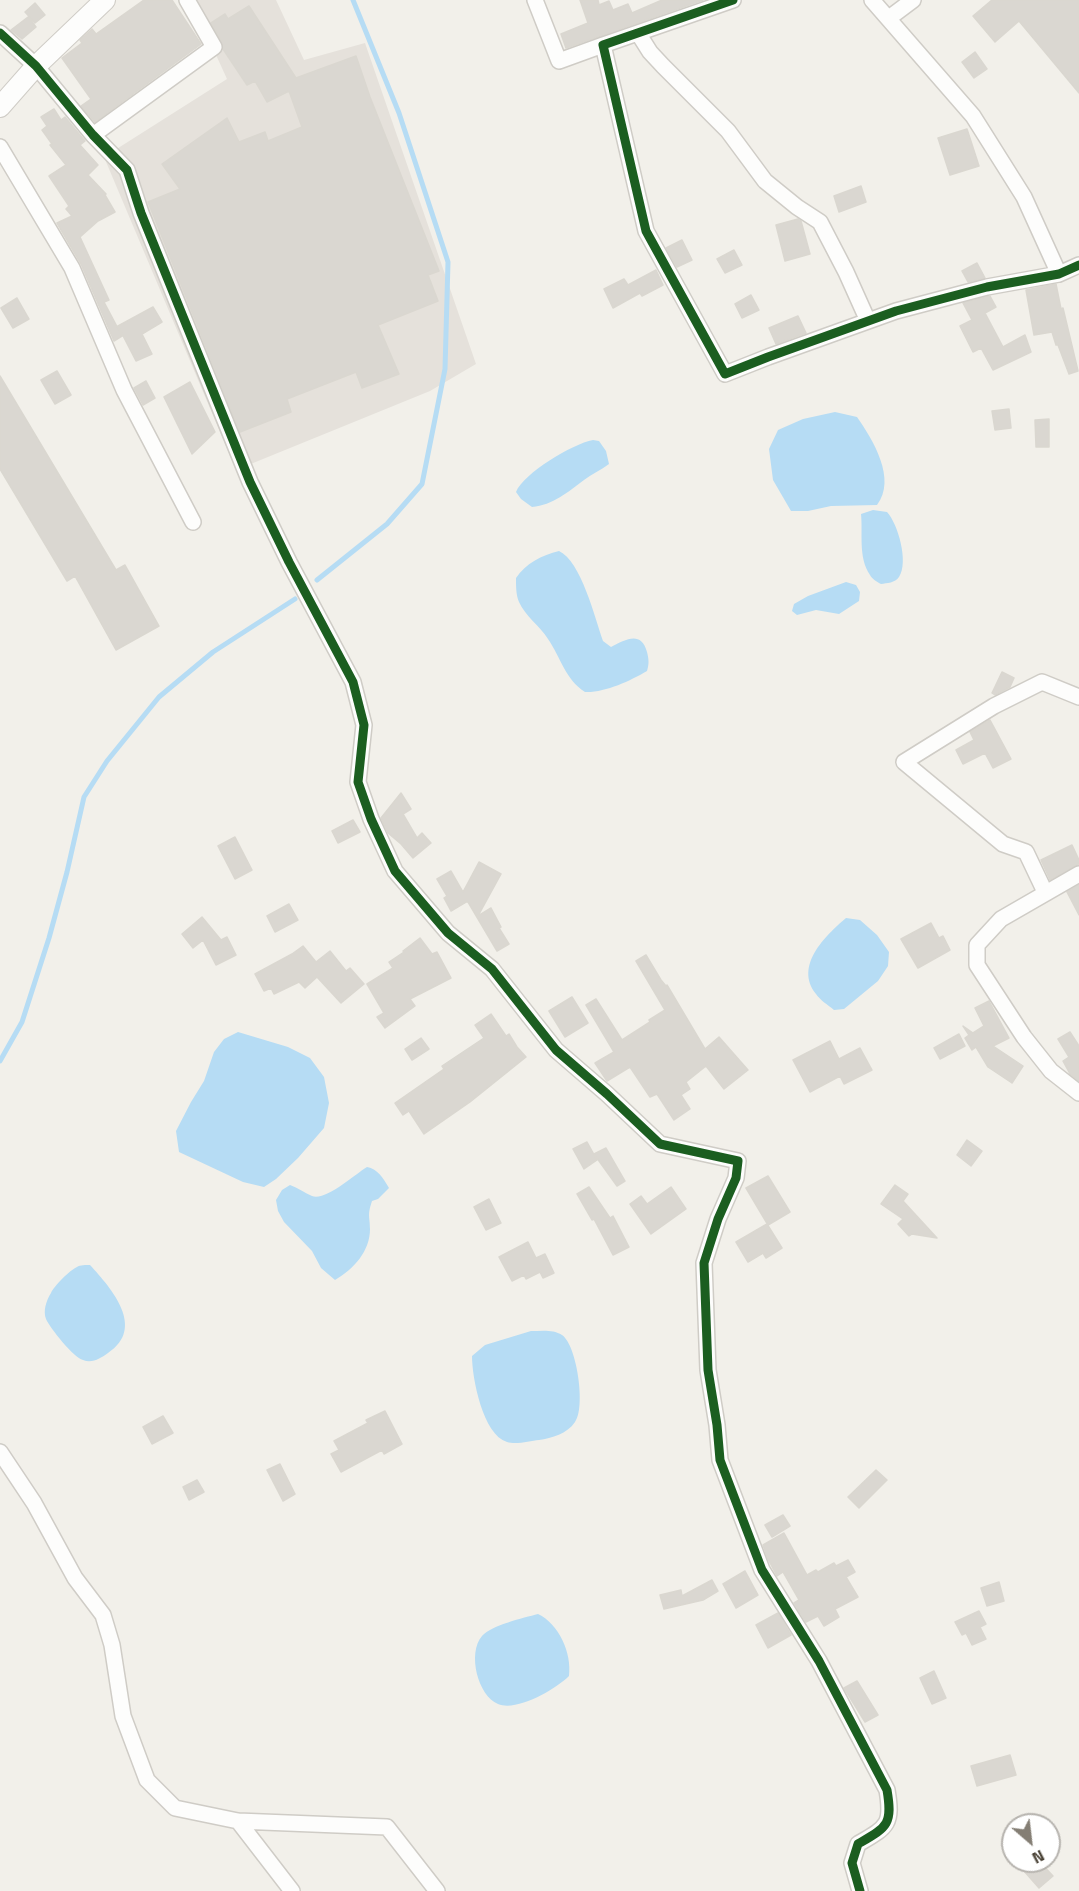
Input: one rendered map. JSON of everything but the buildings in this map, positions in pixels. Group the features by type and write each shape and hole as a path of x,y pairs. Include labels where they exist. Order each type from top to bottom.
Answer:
{"street":[{"path":"0,107 36,66 105,0"},
{"path":"93,135 214,47 187,0"},
{"path":"535,0 559,61 733,0"},
{"path":"872,0 974,116 1024,197 1059,274"},
{"path":"889,18 913,0"},
{"path":"0,33 36,66 93,135 126,170 250,482 289,562 353,682 364,725 358,782 371,819 395,871 448,933 492,969 556,1050 660,1144 738,1161 736,1178 718,1219 704,1263 708,1370 720,1460 762,1570 819,1661 887,1790 890,1806 888,1820 882,1830 858,1844 852,1863 860,1891"},
{"path":"638,33 650,52 728,131 765,181 820,222 868,321"},
{"path":"603,45 646,231 725,374 896,311 987,287 1059,274 1079,265"},
{"path":"0,147 72,268 124,390 194,522"},
{"path":"1045,892 1026,852 1003,844 904,762 994,706 1042,682 1079,697"},
{"path":"1079,874 1001,919 977,945 977,965 1024,1037 1051,1071 1079,1093"},
{"path":"0,1452 34,1503 75,1578 103,1615 112,1645 123,1716 147,1780 175,1808 238,1821 387,1827 437,1891"},
{"path":"238,1821 292,1891"}],"shaded area":[{"path":"191,0 276,0 304,60 365,43 476,364 430,391 236,470 104,157 227,79"}],"water":[{"path":"835,412 857,417 870,437 884,472 883,495 877,505 831,506 808,511 791,511 773,480 769,449 778,430 803,419"},
{"path":"593,440 599,441 606,451 609,464 547,504 532,507 521,499 516,492 528,476 573,447"},
{"path":"873,510 887,512 895,525 901,543 903,562 899,577 881,584 870,575 866,568 862,545 861,514"},
{"path":"559,551 574,566 580,578 603,641 611,647 632,639 641,641 648,655 647,671 617,686 600,691 585,692 573,681 553,646 522,607 516,590 516,578 524,568 546,555"},
{"path":"846,582 856,585 860,592 859,601 839,614 816,610 797,615 792,611 794,604 808,596"},
{"path":"846,918 860,920 877,935 889,952 888,966 878,981 844,1009 834,1010 816,994 808,973 810,962 821,943"},
{"path":"238,1032 288,1047 310,1058 324,1077 329,1103 324,1128 298,1158 264,1187 243,1182 179,1152 176,1131 204,1081 214,1052 224,1039"},
{"path":"367,1167 377,1172 389,1188 378,1199 372,1201 369,1213 369,1237 360,1259 335,1280 321,1268 312,1251 284,1222 278,1211 276,1200 282,1190 290,1185 312,1196 325,1195"},
{"path":"90,1265 115,1297 125,1320 124,1332 119,1343 102,1357 86,1361 68,1349 48,1323 45,1313 48,1299 59,1282 77,1267"},
{"path":"531,1331 555,1332 567,1341 576,1363 580,1404 575,1422 568,1430 549,1438 511,1443 499,1437 485,1418 474,1378 472,1356 485,1345"},
{"path":"538,1614 552,1625 563,1640 568,1658 569,1676 536,1698 515,1705 498,1704 485,1692 480,1683 475,1663 478,1643 482,1636 493,1628"}],"waterway":[{"path":"317,580 387,524 422,484 445,369 448,262 399,113 353,0"},
{"path":"0,1061 22,1022 49,938 84,797 107,761 159,697 213,652 295,599"}],"cycle path":[{"path":"733,0 603,45 646,231 725,374 896,311 987,287 1059,274 1079,265"},
{"path":"0,33 36,66 93,135 127,170 141,213 250,482 289,562 353,682 364,725 358,782 371,819 395,871 448,933 492,969 556,1050 660,1144 738,1161 736,1178 718,1219 704,1263 708,1370 720,1460 762,1570 819,1661 887,1790 889,1811 886,1824 858,1844 852,1863 860,1891"}]}
